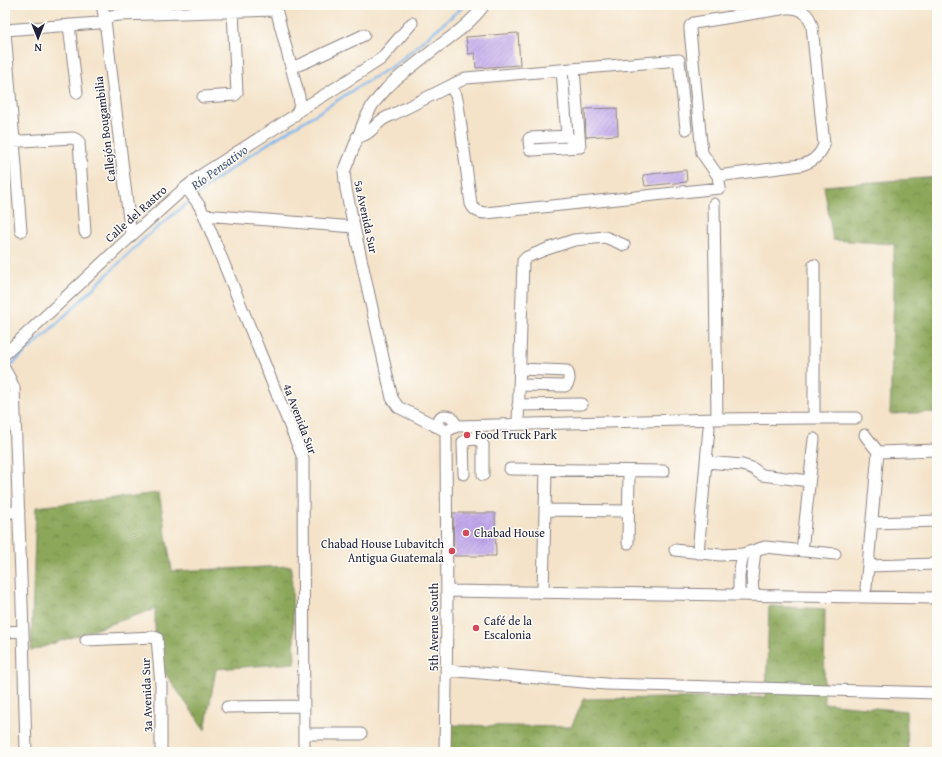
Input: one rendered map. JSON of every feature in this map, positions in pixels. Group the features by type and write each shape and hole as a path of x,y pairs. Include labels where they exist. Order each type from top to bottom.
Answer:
{"street":[{"name":"Callejón Bougambilia","path":"102,5 131,236"},
{"name":"5a Avenida Sur","path":"446,431 398,407 392,398 354,227 344,172 357,137 373,104 395,80 469,22 484,5"},
{"path":"450,86 456,95 458,104 471,204 474,209 480,213 720,188 718,176 702,153 690,26 694,23 792,7 802,10 809,16 812,26 824,145 822,151 813,161 807,164 718,176"},
{"path":"21,231 10,142 5,31 98,23 111,16 185,9 233,12 275,8 299,97 300,104 298,111"},
{"path":"203,97 235,95 237,93 233,12"},
{"name":"Calle del Rastro","path":"5,354 131,236 188,189 203,174 290,118 298,111 381,59 412,23"},
{"path":"69,25 76,93"},
{"path":"291,68 364,35"},
{"path":"357,137 367,134 382,120 466,78 679,60 686,129"},
{"path":"574,69 580,147"},
{"path":"562,70 567,136"},
{"path":"567,136 580,147 533,150 529,147 528,139 567,136"},
{"path":"10,142 76,139 78,142 85,232"},
{"name":"4a Avenida Sur","path":"188,189 206,214 303,458 304,752"},
{"path":"714,204 717,420"},
{"path":"206,214 354,227"},
{"path":"518,424 523,261 527,257 574,240 604,237 624,245"},
{"path":"814,265 814,418"},
{"path":"519,385 565,386 568,385 569,382 568,371 520,369"},
{"path":"6,372 10,377 14,388 24,631 26,752"},
{"path":"518,405 582,404"},
{"path":"435,426 440,417 445,415 451,417 457,426"},
{"path":"446,431 457,426 518,424 856,418"},
{"path":"477,426 478,439 483,445 483,475"},
{"path":"698,552 709,428"},
{"name":"5th Avenue South","path":"445,752 447,591 446,431"},
{"path":"865,434 878,452 866,588"},
{"path":"464,474 463,442 466,440 478,439"},
{"path":"802,551 814,439"},
{"path":"878,452 937,450"},
{"path":"706,462 742,465 752,468 762,476 809,481"},
{"path":"510,469 664,471"},
{"path":"543,592 546,470"},
{"path":"628,543 629,471"},
{"path":"545,510 628,511"},
{"path":"5,513 19,511"},
{"path":"872,523 937,521"},
{"path":"675,550 720,555 743,554 765,547 835,554"},
{"path":"752,595 752,576 755,551"},
{"path":"739,595 739,576 743,554"},
{"path":"868,566 937,564"},
{"path":"447,591 937,598"},
{"path":"5,632 24,631"},
{"name":"3a Avenida Sur","path":"86,640 154,636 157,638 161,685 161,752"},
{"path":"446,670 606,684 937,694"},
{"path":"227,707 304,706"},
{"path":"304,734 361,734"}],"green space":[{"path":"937,177 937,412 890,414 894,244 833,240 824,186"},
{"path":"159,493 172,571 291,566 295,663 216,669 205,730 155,659 155,609 31,651 36,507"},
{"path":"769,606 825,609 824,703 906,711 908,752 447,752 447,725 571,727 584,699 766,697"}],"building":[{"path":"518,33 520,65 476,68 475,53 468,54 466,37"},
{"path":"617,108 618,135 586,137 585,109"},
{"path":"686,170 687,182 645,186 643,175"},
{"path":"453,513 495,513 496,556 454,556"}],"waterway":[{"name":"Río Pensativo","path":"197,195 249,156 396,64 465,5"},
{"name":"Río Pensativo","path":"8,368 46,334 146,237 191,200"}],"place":[{"name":"Food Truck Park","path":"467,435"},
{"name":"Chabad House","path":"466,533"},
{"name":"Chabad House Lubavitch Antigua Guatemala","path":"452,551"},
{"name":"Café de la Escalonia","path":"476,628"}]}
